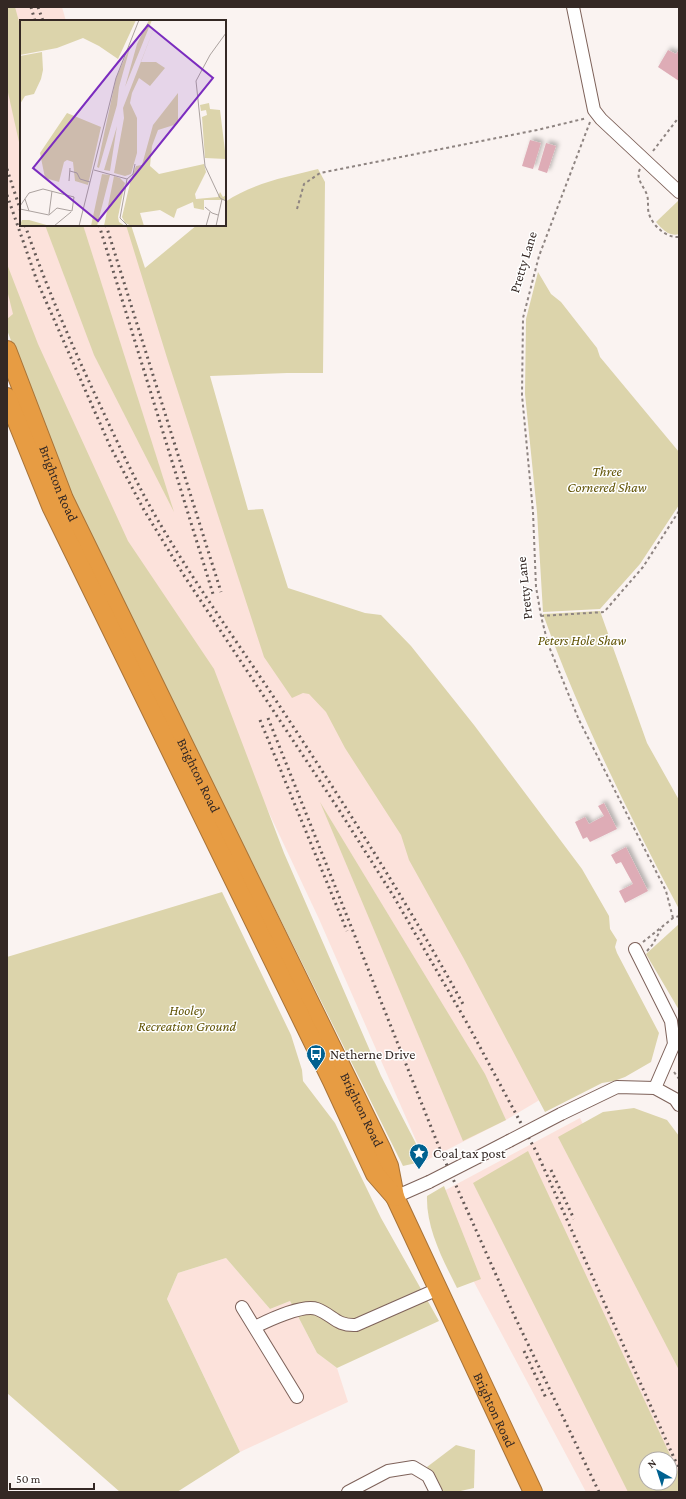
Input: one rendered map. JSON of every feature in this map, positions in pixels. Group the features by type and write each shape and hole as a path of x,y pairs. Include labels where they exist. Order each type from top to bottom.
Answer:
{"highway":[{"name":"Brighton Road","path":"7,350 64,499 382,1150 389,1166 395,1197 533,1492"},
{"name":"Brighton Road","path":"7,397 58,520 332,1081 375,1174 395,1197"}],"street":[{"path":"574,7 594,110 601,119 679,192"},
{"path":"637,954 671,1021 674,1044 655,1088"},
{"path":"395,1197 429,1182 616,1087 655,1088 674,1099 679,1105"},
{"path":"255,1327 270,1319 307,1308 316,1308 345,1326 356,1325 438,1289"},
{"path":"242,1308 297,1398"},
{"path":"348,1492 388,1471 413,1467 428,1476 436,1492"}],"path":[{"name":"Pretty Lane","path":"297,208 304,184 320,173 537,130 592,117 538,256 523,318 522,395 533,512 536,587 548,644 579,720 666,891 674,918"},
{"path":"679,117 638,171 639,181 648,196 649,214 655,224 666,235 679,236"},
{"path":"541,616 604,612 643,567 679,511"},
{"path":"637,954 662,928 674,918 679,916"},
{"path":"637,954 654,944 662,928"}],"shaded area":[{"path":"7,7 62,7 66,20 20,20 20,226 127,226 287,635 563,1086 506,1120 425,1161 319,919 204,675 118,540 14,315 7,319"},
{"path":"580,1118 679,1320 679,1492 586,1492 474,1282 440,1193"},
{"path":"226,1258 270,1309 290,1301 317,1353 337,1368 348,1402 240,1452 167,1299 178,1273"}],"green space":[{"path":"7,7 15,7 20,25 20,146 7,88"},
{"path":"318,169 325,182 323,373 210,376 248,510 263,509 288,588 365,613 381,615 411,646 474,725 582,869 609,916 610,929 617,940 615,947 617,953 659,1033 651,1062 625,1077 602,1083 545,1112 464,959 409,860 401,835 345,748 326,712 309,694 303,693 292,698 264,657 168,361 126,226 131,226 145,268 196,226 226,226 226,201 258,185"},
{"path":"679,200 679,234 675,235 663,230 656,222"},
{"path":"45,226 83,226 174,512 94,355"},
{"path":"7,264 38,344 128,541 214,669 284,853 381,1076 425,1161 403,1166 71,498 7,330 7,319 13,314 7,290"},
{"name":"Three Cornered Shaw","path":"538,272 551,294 561,302 597,348 600,357 679,452 679,505 640,564 600,609 543,612 537,512 525,394 526,319"},
{"name":"Peters Hole Shaw","path":"600,611 647,743 679,800 679,909 623,801 573,690 543,614"},
{"path":"320,802 485,1074 506,1120 463,1141"},
{"name":"Hooley Recreation Ground","path":"222,892 291,1035 302,1070 303,1081 335,1123 381,1218 439,1321 337,1368 317,1353 290,1301 270,1309 226,1258 178,1273 167,1299 240,1452 177,1492 120,1492 7,1393 7,957"},
{"path":"679,924 679,1010 646,954"},
{"path":"634,1108 667,1120 679,1136 679,1370 558,1137 603,1112"},
{"path":"528,1151 668,1451 638,1451 638,1491 678,1491 678,1472 679,1474 679,1492 628,1492 473,1183"},
{"path":"444,1186 481,1279 457,1288 436,1244 427,1208 427,1196"},
{"path":"456,1445 475,1450 474,1488 456,1492 443,1492 427,1467"}],"building":[{"path":"668,50 676,54 679,50 679,81 658,67"},
{"path":"530,140 541,143 533,169 522,166"},
{"path":"546,143 556,146 547,173 538,170"},
{"path":"604,803 617,829 590,842 587,837 583,839 575,822 585,817 589,824 604,816 598,806"},
{"path":"626,847 648,891 625,903 619,891 633,884 621,862 616,864 611,855"}],"railway":[{"path":"31,7 35,20"},
{"path":"38,7 43,20"},
{"path":"7,169 20,209"},
{"path":"7,195 37,281 110,446 144,510 183,574 339,810 394,897 467,1023 537,1153 679,1469"},
{"path":"25,226 48,287 74,348 132,473 147,501 190,572 293,726 369,844 418,924 464,1006"},
{"path":"99,226 213,594"},
{"path":"106,226 221,592"},
{"path":"268,718 441,1152 514,1315 599,1492"},
{"path":"260,720 347,931"},
{"path":"551,1170 574,1219"},
{"path":"524,1351 546,1398"}],"place":[{"name":"Netherne Drive","path":"316,1071"},
{"name":"Coal tax post","path":"419,1170"}]}
